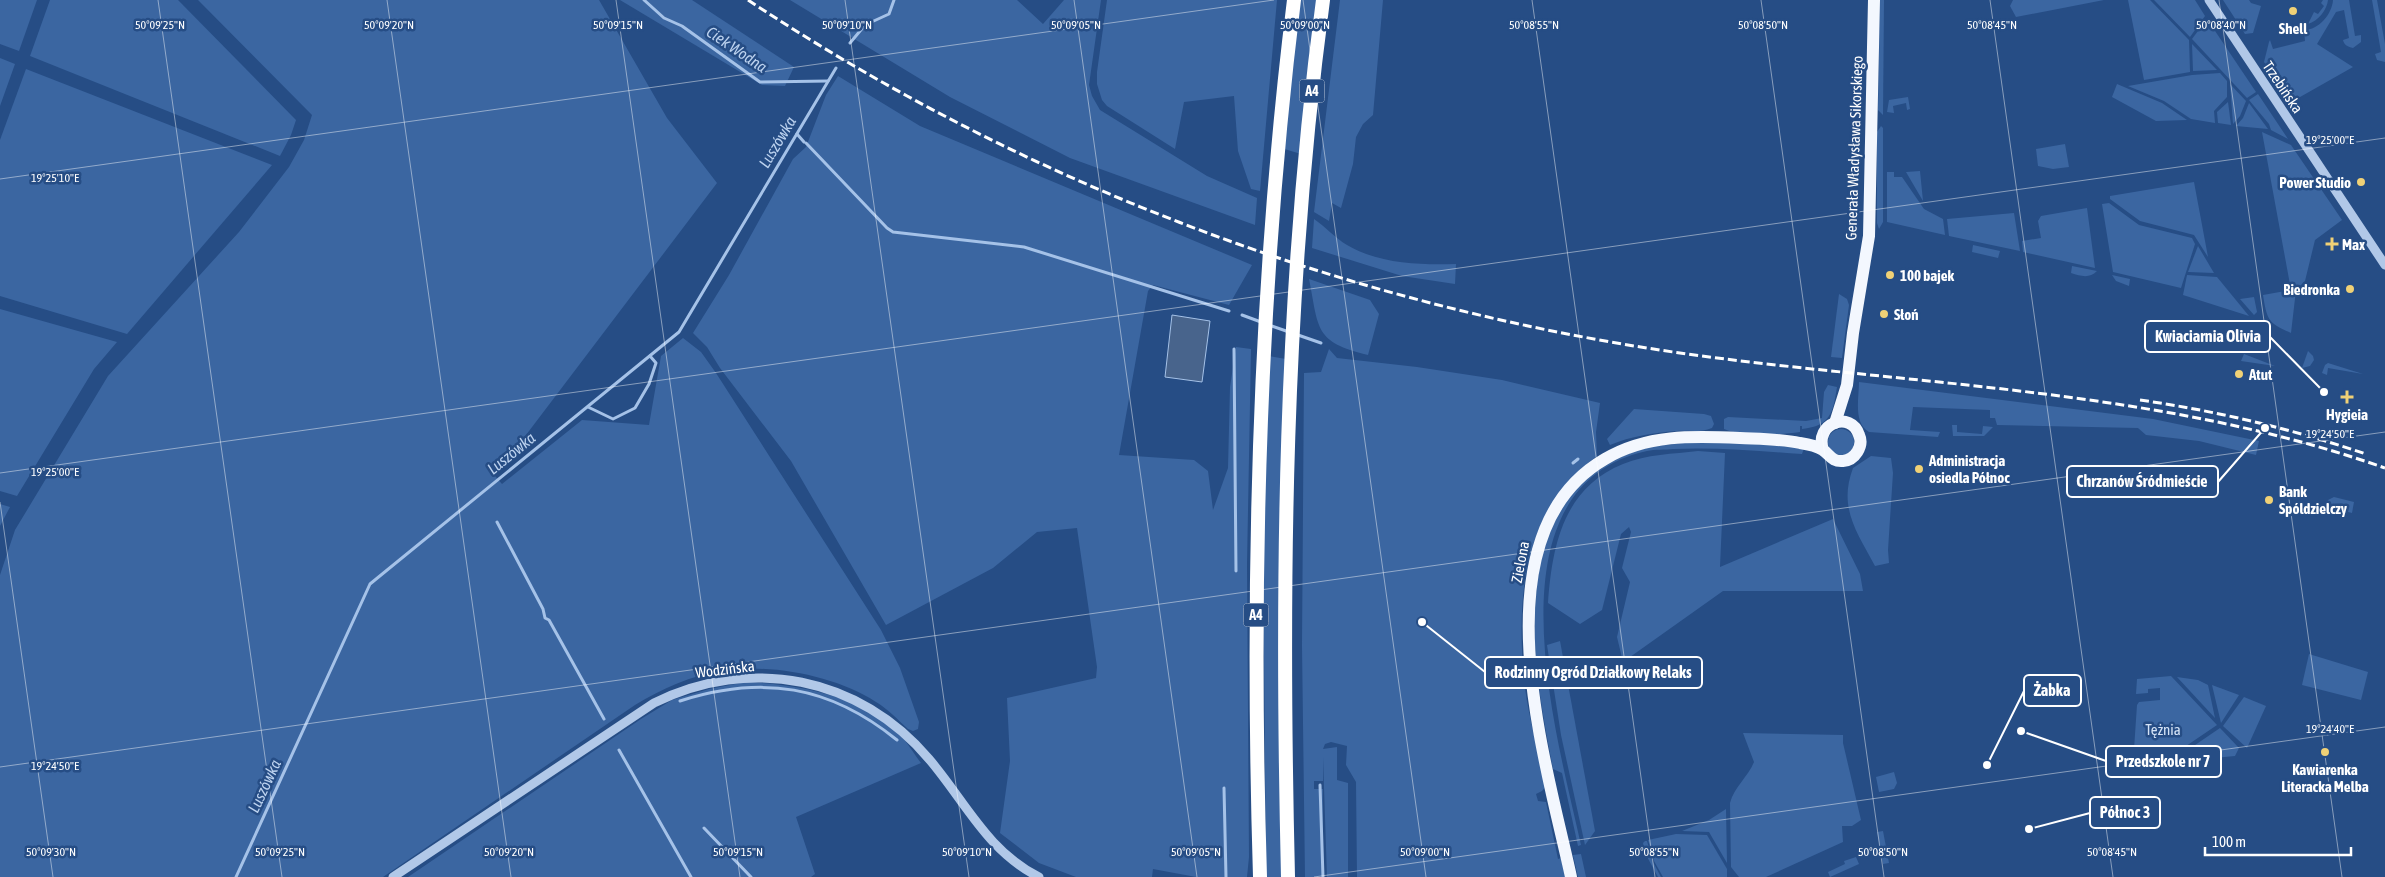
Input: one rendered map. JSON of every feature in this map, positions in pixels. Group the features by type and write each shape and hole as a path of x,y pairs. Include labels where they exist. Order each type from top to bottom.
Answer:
{"highway":[{"name":"A4","path":"1260,877 1256,713 1256,563 1264,353 1278,152 1294,0"},
{"name":"A4","path":"1288,877 1284,595 1291,359 1305,158 1323,0"}],"main road":[{"name":"Generała Władysława Sikorskiego","path":"1851,425 1847,386 1852,333 1870,227 1874,0"},
{"name":"Generała Władysława Sikorskiego","path":"1835,423 1847,386"},
{"path":"1841,422 1851,425 1858,431 1860,439 1859,449 1855,455 1848,460 1836,460 1829,457 1823,450 1821,442 1824,432 1835,423 1841,422"},
{"name":"Zielona","path":"1787,440 1824,432"},
{"name":"Zielona","path":"1571,877 1534,706 1529,666 1528,627 1532,581 1538,546 1548,520 1565,493 1588,470 1613,454 1638,444 1682,436 1787,440 1823,450"}],"street":[{"name":"Trzebińska","path":"2209,0 2385,265"},
{"name":"Wodzińska","path":"393,877 654,703 685,689 746,678 783,679 810,684 844,695 880,713 905,733 930,760 992,843 1010,859 1039,877"}],"green space":[{"path":"0,0 37,0 19,51 0,44"},
{"path":"50,0 178,0 296,120 291,135 280,156 30,56"},
{"path":"198,0 599,0 667,118 717,183 495,476 502,484 582,420 649,425 661,356 683,338 701,352 716,373 881,630 900,668 919,722 918,729 913,731 908,729 885,708 860,693 822,679 782,670 741,669 723,671 677,684 635,705 383,877 0,877 0,575 15,530 108,376 239,232 289,167 304,140 312,115"},
{"path":"620,0 692,0 794,67 785,86 762,85"},
{"path":"790,0 1017,0 1043,24 1064,0 1101,0 1089,85 1092,96 1100,110 1207,176 1257,198 1255,225 1070,158 950,97"},
{"path":"1107,0 1277,0 1260,191 1251,189 1238,151 1234,96 1184,102 1175,149 1107,106 1102,100 1097,84 1097,72"},
{"path":"1299,0 1318,0 1301,154 1281,148"},
{"path":"1340,0 1383,0 1373,115 1363,124 1356,137 1353,164 1341,208 1332,203 1329,221 1314,212"},
{"path":"1880,0 1884,0 1883,115 1878,110"},
{"path":"2013,0 2104,0 2016,17 2010,6"},
{"path":"2128,0 2150,0 2189,40 2190,72 2144,80"},
{"path":"2154,0 2195,0 2205,16 2190,37"},
{"path":"2223,0 2249,0 2251,3 2261,6 2253,33 2245,34"},
{"path":"2323,0 2328,0 2324,11 2318,18 2308,24 2314,12 2318,14 2324,6 2321,3"},
{"path":"2333,0 2349,0 2355,36 2361,35 2361,42 2353,48 2344,43 2343,40 2349,38 2344,10 2336,12 2317,44 2353,67 2293,101 2264,62 2269,42 2270,40 2273,49 2305,41 2304,30 2315,27 2324,20 2330,11"},
{"path":"2372,0 2377,0 2385,44 2385,62 2377,60 2375,54 2381,52"},
{"path":"2207,19 2256,92 2247,98 2192,39"},
{"path":"2192,44 2217,70 2193,71"},
{"path":"0,58 15,64 0,106"},
{"path":"26,69 272,165 127,334 0,296 0,140"},
{"path":"2220,73 2227,81 2227,97 2214,111 2215,123 2191,119 2164,101 2128,86 2192,75"},
{"path":"838,76 920,126 1252,265 1229,305 1153,285 1148,291 1119,455 1194,460 1208,471 1213,510 1228,468 1230,387 1236,347 1251,349 1247,565 1249,857 1247,877 1196,877 1153,869 1152,877 1076,877 1039,863 1000,833 1010,761 1007,698 1096,678 1097,667 1077,528 1037,532 993,568 886,625 791,461 720,368 707,347 693,333 729,275 793,159 806,147 826,95"},
{"path":"2117,84 2162,103 2187,120 2156,121 2112,97"},
{"path":"2230,84 2246,101 2240,116 2233,124"},
{"path":"2258,94 2288,139 2271,130 2269,124 2249,100"},
{"path":"1908,97 1910,109 1907,110 1906,103 1893,106 1894,113 1887,112 1889,100"},
{"path":"2228,102 2231,125 2218,123 2217,112"},
{"path":"2249,103 2268,129 2236,126 2243,118"},
{"path":"1881,126 1883,128 1883,222 1879,229 1877,223 1877,132"},
{"path":"2262,132 2291,145 2342,220 2315,240 2305,281 2296,290 2291,333 2270,320 2263,295 2291,290"},
{"path":"2065,144 2069,167 2053,169 2038,166 2036,149"},
{"path":"1920,171 1923,201 1906,172"},
{"path":"1887,172 1894,172 1894,177 1902,177 1924,209 1943,219 1945,235 1887,222"},
{"path":"2194,182 2208,257 2194,235 2140,221 2110,199 2110,196"},
{"path":"2109,203 2139,225 2192,238 2195,244 2181,288 2113,272 2102,204"},
{"path":"2087,208 2095,268 2023,252 2022,241 2041,238 2038,221 2041,216"},
{"path":"2014,213 2020,251 1949,236 1947,219"},
{"path":"1314,219 1347,245 1372,256 1400,262 1456,264 1455,284 1402,276 1312,248"},
{"path":"1973,245 2000,251 1998,258 1972,252"},
{"path":"2198,246 2214,273 2188,272"},
{"path":"2072,266 2097,271 2088,276 2082,276 2071,273"},
{"path":"2112,275 2130,279 2129,286 2116,281"},
{"path":"2187,275 2217,277 2249,316 2183,295"},
{"path":"1309,279 1370,300 1379,314 1368,355 1337,345 1322,331 1315,310"},
{"path":"1839,294 1847,299 1849,305 1842,358 1831,357"},
{"path":"2254,297 2257,312 2254,315 2240,299"},
{"path":"0,309 117,342 94,369 17,496 0,491"},
{"path":"1329,349 1337,358 1417,367 1502,380 1600,403 1596,432 1597,456 1573,477 1554,501 1540,527 1530,555 1524,585 1522,647 1524,678 1530,719 1546,786 1536,794 1538,801 1546,802 1558,859 1561,858 1565,877 1357,877 1356,782 1346,765 1347,746 1331,742 1325,744 1323,749 1337,747 1337,780 1348,783 1348,877 1327,877 1323,757 1323,781 1314,781 1314,789 1323,789 1322,877 1305,877 1302,646 1304,373 1321,372"},
{"path":"2308,351 2314,360 2310,366 2302,368"},
{"path":"2244,354 2275,366 2241,361"},
{"path":"1269,356 1286,359 1280,507 1283,877 1266,877 1263,546"},
{"path":"2328,363 2363,374 2328,368 2327,375 2322,373 2325,365"},
{"path":"1859,382 2153,419 2259,441 2256,455 2199,441 2146,435 2138,428 1997,425 1995,418 1990,418 1990,410 1913,407 1910,430 1940,432 1938,437 1869,432 1864,428 1859,416"},
{"path":"1828,385 1837,387 1834,404 1829,416 1819,425 1802,429 1802,426 1800,426 1800,432 1771,435 1742,434 1724,429 1724,419 1728,417 1806,421 1822,418 1824,392"},
{"path":"1634,409 1704,414 1711,416 1714,424 1712,428 1703,430 1651,434 1626,439 1610,445 1607,439"},
{"path":"1952,425 1957,425 1957,432 1982,434 1983,426 1993,427 1984,436 1953,436"},
{"path":"1841,429 1850,433 1854,442 1850,451 1841,455 1832,451 1828,442 1832,433"},
{"path":"1682,443 1743,443 1804,448 1802,454 1705,449 1647,451 1596,474 1564,512 1548,562 1544,620 1548,681 1558,742 1581,845 1578,846 1562,773 1553,769 1537,670 1535,646 1536,596 1543,543 1550,524 1559,510 1582,484 1596,473 1625,455 1641,449"},
{"path":"1698,451 1725,453 1720,567 1833,519 1860,574 1863,591 1723,591 1623,662 1617,637 1630,582 1622,568 1631,532 1629,527 1621,534 1602,610 1580,624 1548,603 1553,561 1564,522 1574,504 1587,488 1603,475 1623,464 1641,458"},
{"path":"1871,456 1891,458 1893,473 1888,550 1889,563 1875,566 1856,531 1849,508 1848,495 1853,468"},
{"path":"2334,497 2354,502 2352,513 2326,506 2328,500"},
{"path":"0,504 10,507 0,526"},
{"path":"1560,641 1595,831 1585,845 1561,735 1547,645"},
{"path":"2309,654 2368,672 2361,700 2302,685"},
{"name":"Tężnia","path":"2171,676 2217,725 2164,761 2133,764 2137,705 2139,702 2160,700 2160,688 2148,689 2148,693 2136,694 2137,679"},
{"path":"2177,677 2198,680 2208,685 2215,718"},
{"path":"746,682 787,686 848,701 884,721 903,738 921,763 796,817 815,874 811,877 408,877 672,700 709,689"},
{"path":"2212,685 2239,695 2221,723"},
{"path":"2244,697 2266,706 2247,748 2223,726"},
{"path":"2220,728 2239,748 2235,756 2182,761 2179,756"},
{"path":"1743,733 1843,735 1843,743 1861,820 1852,826 1842,826 1843,842 1766,877 1739,877 1731,867 1730,803 1754,762"},
{"path":"1894,772 1897,783 1894,789 1879,792 1876,777"},
{"path":"1726,809 1727,863 1709,832 1682,831 1709,820"},
{"path":"1883,831 1889,863 1883,864 1877,832"},
{"path":"1676,834 1707,835 1727,869 1727,877 1663,877 1654,861 1648,840"},
{"path":"1647,841 1653,862 1661,877 1658,877 1645,853 1643,843"},
{"path":"1581,854 1586,877 1578,877 1573,855"},
{"path":"1856,857 1859,864 1830,877 1828,872 1845,864 1844,861"}],"shaded area":[{"path":"1172,315 1210,321 1202,382 1165,377"}],"waterway":[{"name":"Ciek Wodna","path":"644,0 664,18 682,26 760,82 828,81"},
{"name":"Luszówka","path":"850,43 865,25 889,14 894,0"},
{"name":"Luszówka","path":"236,877 370,584 679,332 836,68"},
{"path":"797,134 804,142"},
{"path":"806,143 893,232 1024,247 1229,311"},
{"path":"1242,315 1261,322"},
{"path":"1269,325 1289,332"},
{"path":"1298,335 1321,343"},
{"path":"1234,349 1236,571"},
{"path":"588,407 613,419 635,408 649,384 656,363 650,356"},
{"path":"1573,463 1578,459"},
{"path":"497,522 543,609 545,618 549,620 604,719"},
{"path":"680,701 739,688 767,687 794,690 846,707 872,721 897,740"},
{"path":"619,750 691,877"},
{"path":"1320,785 1323,877"},
{"path":"1224,788 1226,877"},
{"path":"704,828 751,877"}],"railway":[{"path":"748,0 855,67 966,127 1080,181 1197,229 1317,270 1438,305 1562,333 1687,354 2039,393 2127,406 2214,421 2300,442 2385,468"},
{"path":"2140,400 2254,422 2366,454"}],"place":[{"name":"Shell","path":"2293,11"},
{"name":"Power Studio","path":"2361,182"},
{"name":"Max","path":"2332,244"},
{"name":"100 bajek","path":"1890,275"},
{"name":"Biedronka","path":"2350,289"},
{"name":"Słoń","path":"1884,314"},
{"name":"Atut","path":"2239,374"},
{"name":"Kwiaciarnia Olivia","path":"2324,392"},
{"name":"Hygieia","path":"2347,397"},
{"name":"Chrzanów Śródmieście","path":"2265,428"},
{"name":"Administracja osiedla Północ","path":"1919,469"},
{"name":"Bank Spóldzielczy","path":"2269,500"},
{"name":"Rodzinny Ogród Działkowy Relaks","path":"1422,622"},
{"name":"Przedszkole nr 7","path":"2021,731"},
{"name":"Kawiarenka Literacka Melba","path":"2325,752"},
{"name":"Żabka","path":"1987,765"},
{"name":"Północ 3","path":"2029,829"}]}
